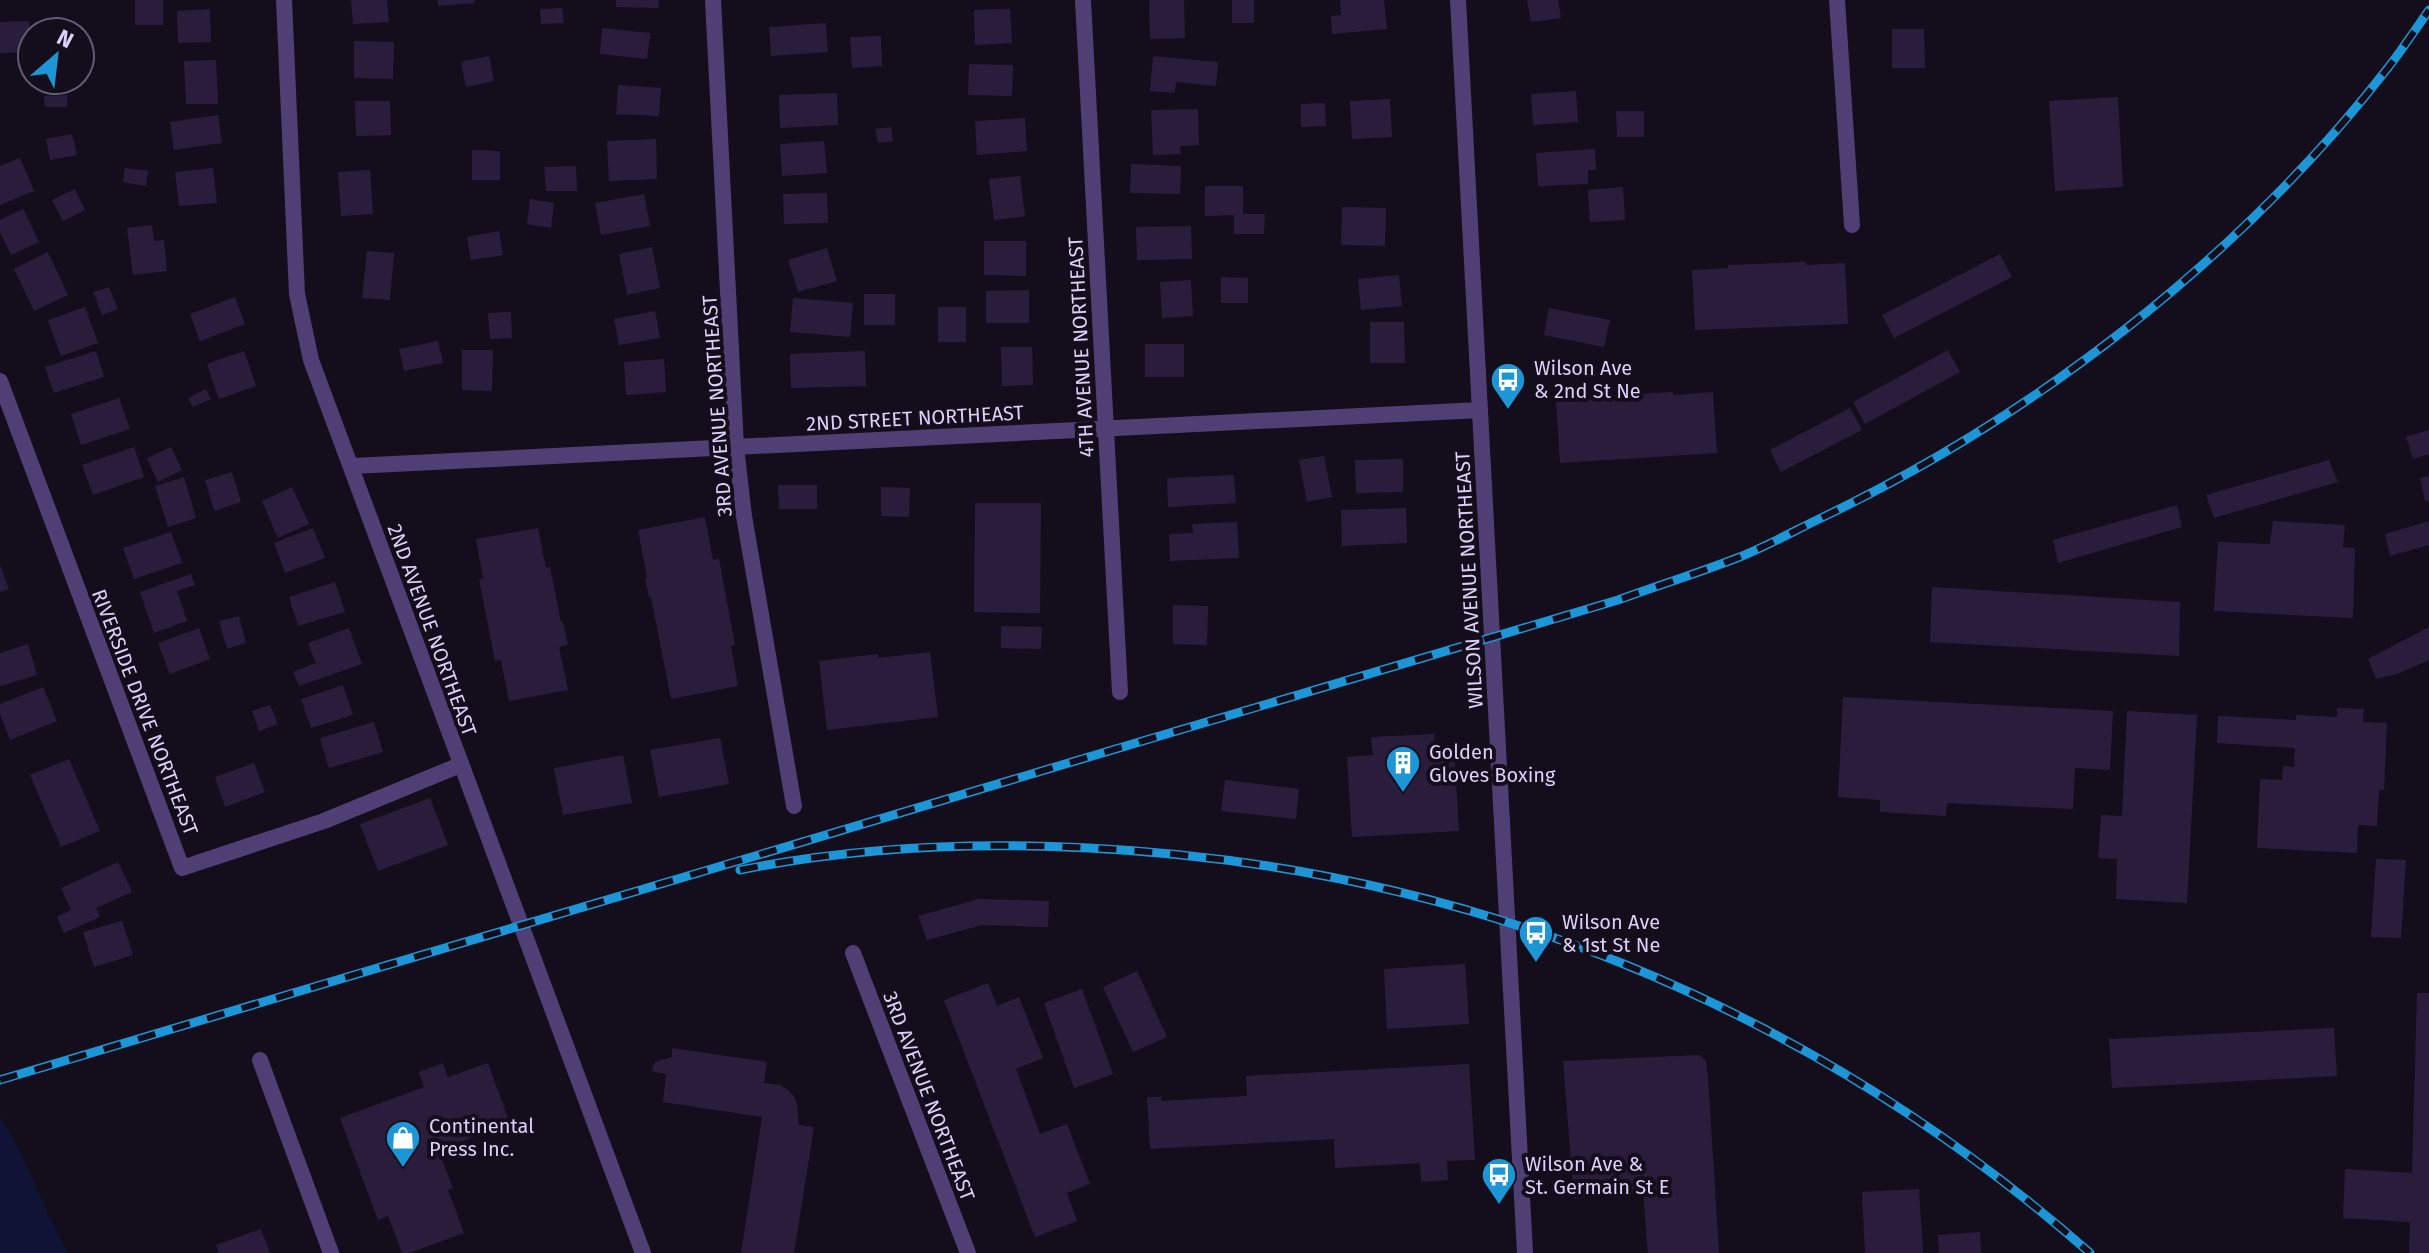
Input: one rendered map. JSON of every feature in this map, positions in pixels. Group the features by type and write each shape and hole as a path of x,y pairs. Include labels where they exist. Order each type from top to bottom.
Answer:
{"street":[{"name":"2ND AVENUE NORTHEAST","path":"284,0 297,294 311,360 643,1253"},
{"name":"3RD AVENUE NORTHEAST","path":"713,0 736,447 744,516 794,806"},
{"name":"4TH AVENUE NORTHEAST","path":"1083,0 1120,692"},
{"name":"WILSON AVENUE NORTHEAST","path":"1458,0 1525,1253"},
{"path":"1837,0 1852,225"},
{"name":"RIVERSIDE DRIVE NORTHEAST","path":"0,381 182,868 324,821 460,765"},
{"name":"2ND STREET NORTHEAST","path":"352,466 1480,410"},
{"name":"3RD AVENUE NORTHEAST","path":"853,953 968,1253"},
{"path":"260,1060 331,1253"}],"shaded area":[{"path":"0,1117 19,1150 68,1253 0,1253"}],"building":[{"path":"135,0 163,0 163,25 135,25"},
{"path":"351,0 387,0 389,22 353,24"},
{"path":"438,0 474,0 475,3 438,6"},
{"path":"616,0 659,0 658,8 616,7"},
{"path":"1149,0 1184,0 1185,38 1150,39"},
{"path":"1232,0 1254,0 1254,23 1232,23"},
{"path":"1340,0 1384,0 1387,29 1332,34 1331,16 1341,15"},
{"path":"1527,0 1558,0 1561,18 1531,22"},
{"path":"562,8 564,23 541,24 540,9"},
{"path":"210,9 211,42 178,43 177,11"},
{"path":"1010,9 1012,43 975,45 974,10"},
{"path":"16,21 16,52 0,53 0,22"},
{"path":"826,23 828,52 771,56 769,27"},
{"path":"602,28 650,33 647,59 600,54"},
{"path":"1892,29 1924,29 1925,68 1892,68"},
{"path":"881,36 882,66 852,68 850,37"},
{"path":"354,41 394,42 393,79 354,78"},
{"path":"489,56 494,81 466,87 461,62"},
{"path":"1153,56 1218,62 1216,86 1176,82 1175,93 1150,91"},
{"path":"216,60 218,104 186,104 184,61"},
{"path":"969,64 1013,65 1012,96 968,95"},
{"path":"618,85 661,88 659,116 616,114"},
{"path":"1576,91 1578,122 1533,125 1531,94"},
{"path":"837,93 838,125 780,128 779,95"},
{"path":"44,96 67,96 67,107 45,107"},
{"path":"2118,97 2123,187 2055,191 2049,101"},
{"path":"1390,99 1392,137 1352,139 1350,101"},
{"path":"355,101 390,101 391,135 356,136"},
{"path":"1325,103 1326,126 1301,127 1301,104"},
{"path":"1198,109 1199,145 1180,146 1181,154 1153,155 1151,110"},
{"path":"1616,111 1644,111 1644,137 1617,137"},
{"path":"218,115 222,143 174,150 170,122"},
{"path":"1025,118 1027,151 977,155 975,121"},
{"path":"891,127 893,141 878,143 875,129"},
{"path":"72,134 77,155 50,160 46,139"},
{"path":"656,139 657,179 609,181 607,141"},
{"path":"824,141 827,173 782,176 780,144"},
{"path":"1595,149 1596,170 1588,170 1588,184 1538,186 1536,153"},
{"path":"472,150 500,151 500,180 472,180"},
{"path":"20,158 34,191 0,205 0,166"},
{"path":"1131,164 1181,166 1180,194 1130,193"},
{"path":"576,166 577,191 546,191 544,167"},
{"path":"125,168 148,171 146,186 123,182"},
{"path":"213,168 217,203 179,206 175,172"},
{"path":"370,170 373,214 341,216 338,172"},
{"path":"1020,176 1025,216 994,220 989,179"},
{"path":"1205,186 1243,186 1243,214 1265,214 1264,234 1234,234 1234,215 1205,216"},
{"path":"1623,187 1625,220 1590,222 1588,190"},
{"path":"75,189 85,210 63,221 52,200"},
{"path":"827,193 828,223 784,224 783,194"},
{"path":"644,194 650,226 601,235 595,203"},
{"path":"530,199 554,203 551,228 527,224"},
{"path":"1342,207 1386,208 1385,246 1341,245"},
{"path":"23,209 39,242 11,255 0,232 0,220"},
{"path":"152,225 154,241 164,240 167,271 133,275 127,228"},
{"path":"1191,226 1192,259 1137,260 1136,227"},
{"path":"499,231 503,255 471,260 467,237"},
{"path":"984,241 1026,241 1026,276 984,275"},
{"path":"652,247 660,288 627,295 619,254"},
{"path":"827,248 837,281 798,292 788,260"},
{"path":"367,251 394,253 390,300 362,298"},
{"path":"48,252 68,295 34,311 14,269"},
{"path":"2000,254 2012,277 1894,338 1882,315"},
{"path":"1806,262 1806,265 1845,263 1848,324 1695,330 1692,270 1728,268 1728,265"},
{"path":"1399,275 1402,306 1361,310 1358,279"},
{"path":"1221,277 1248,278 1248,303 1221,303"},
{"path":"1191,280 1193,316 1162,318 1160,282"},
{"path":"109,287 118,309 102,315 93,292"},
{"path":"1029,290 1029,323 986,323 986,291"},
{"path":"864,294 895,294 895,325 864,325"},
{"path":"235,297 245,324 200,341 190,314"},
{"path":"793,298 853,303 850,337 790,332"},
{"path":"85,307 98,343 61,356 48,320"},
{"path":"938,307 966,307 966,342 938,342"},
{"path":"1549,308 1610,320 1604,347 1544,335"},
{"path":"655,311 660,338 619,345 614,319"},
{"path":"511,312 512,338 490,339 488,313"},
{"path":"1370,322 1404,322 1405,363 1370,363"},
{"path":"438,341 443,363 404,371 399,349"},
{"path":"1145,344 1184,344 1184,377 1145,377"},
{"path":"1001,347 1032,347 1033,385 1002,386"},
{"path":"462,350 493,350 492,391 462,390"},
{"path":"1948,350 1960,372 1865,424 1853,402"},
{"path":"96,351 104,377 54,393 45,367"},
{"path":"244,351 256,386 219,399 207,364"},
{"path":"865,351 866,386 791,388 790,354"},
{"path":"664,359 666,392 626,395 624,362"},
{"path":"206,389 211,399 193,407 188,398"},
{"path":"1673,392 1673,395 1713,392 1717,453 1560,463 1556,402 1595,399 1595,396"},
{"path":"119,398 130,429 81,445 71,414"},
{"path":"1850,408 1862,430 1781,472 1770,450"},
{"path":"2429,430 2429,454 2413,459 2406,437"},
{"path":"134,447 144,477 93,495 82,465"},
{"path":"171,447 182,470 158,482 147,458"},
{"path":"1324,456 1332,497 1307,502 1299,460"},
{"path":"1403,459 1403,492 1356,493 1355,460"},
{"path":"2329,460 2338,482 2214,518 2206,495"},
{"path":"232,472 241,502 214,511 205,480"},
{"path":"1234,475 1236,503 1168,507 1167,478"},
{"path":"2429,476 2429,500 2425,501 2420,478"},
{"path":"184,477 196,518 168,527 155,486"},
{"path":"778,485 817,485 817,509 779,509"},
{"path":"292,487 309,524 278,538 262,501"},
{"path":"881,487 910,488 909,517 881,516"},
{"path":"975,503 1041,503 1040,613 974,612"},
{"path":"2177,505 2182,527 2058,563 2053,540"},
{"path":"1406,508 1407,543 1342,546 1341,510"},
{"path":"705,517 713,560 719,559 735,645 731,646 738,686 671,699 638,530"},
{"path":"2273,521 2345,525 2343,547 2355,548 2353,618 2214,611 2218,542 2270,544"},
{"path":"2429,521 2429,545 2390,556 2385,534"},
{"path":"1237,522 1239,558 1170,561 1169,534 1193,533 1192,524"},
{"path":"313,528 325,558 285,573 274,543"},
{"path":"538,528 568,645 559,647 568,690 509,701 501,660 495,661 479,579 483,579 476,539"},
{"path":"171,532 182,563 134,579 123,548"},
{"path":"0,565 9,589 0,592"},
{"path":"191,574 195,585 177,591 187,621 154,633 140,592"},
{"path":"335,582 345,612 298,626 289,597"},
{"path":"1932,587 2180,602 2179,656 1930,642"},
{"path":"1173,605 1208,606 1207,645 1173,644"},
{"path":"239,616 246,643 227,649 219,621"},
{"path":"1001,626 1042,627 1041,649 1001,648"},
{"path":"2429,627 2429,660 2376,679 2368,659"},
{"path":"199,628 210,659 170,674 158,643"},
{"path":"349,628 362,664 299,686 293,672 316,663 308,643"},
{"path":"28,644 37,675 0,686 0,653"},
{"path":"930,652 938,717 827,730 819,661"},
{"path":"343,685 353,715 311,728 301,699"},
{"path":"43,687 57,721 10,740 0,714 0,704"},
{"path":"1843,697 2113,711 2110,770 2075,768 2073,809 1947,803 1946,816 1880,812 1880,800 1838,797"},
{"path":"270,705 278,724 259,731 252,711"},
{"path":"2337,708 2364,709 2363,722 2387,723 2384,790 2379,790 2377,826 2358,825 2357,853 2257,848 2260,779 2282,780 2283,766 2294,767 2295,748 2217,743 2218,716 2296,720 2296,715 2337,717"},
{"path":"2127,711 2197,715 2187,903 2116,899 2117,859 2098,858 2101,815 2122,816"},
{"path":"374,722 383,752 329,768 320,738"},
{"name":"Golden Gloves Boxing","path":"1434,734 1435,748 1454,747 1459,831 1352,837 1347,757 1373,755 1371,737"},
{"path":"720,738 729,784 659,797 650,750"},
{"path":"623,755 632,803 563,815 554,768"},
{"path":"69,759 100,831 61,847 30,775"},
{"path":"254,763 265,792 225,807 215,777"},
{"path":"1225,780 1299,789 1296,819 1221,811"},
{"path":"430,798 448,845 378,871 360,824"},
{"path":"2376,859 2406,860 2401,938 2371,937"},
{"path":"118,862 132,892 96,908 100,917 64,933 57,917 71,910 61,888"},
{"path":"979,899 1049,901 1048,927 982,925 927,940 918,916"},
{"path":"122,921 133,955 94,967 83,932"},
{"path":"1465,964 1469,1024 1387,1029 1384,969"},
{"path":"1137,971 1167,1037 1133,1052 1103,987"},
{"path":"988,983 997,1006 1019,997 1043,1058 1016,1069 1040,1134 1067,1124 1090,1184 1067,1193 1077,1221 1035,1237 944,1000"},
{"path":"1082,989 1113,1074 1074,1088 1044,1003"},
{"path":"2417,993 2429,993 2429,1253 2409,1253 2410,1222 2343,1218 2345,1169 2412,1173"},
{"path":"2334,1028 2337,1076 2112,1088 2109,1039"},
{"path":"672,1048 767,1062 764,1083 780,1085 788,1090 797,1105 799,1125 814,1127 794,1253 741,1253 762,1117 663,1102 666,1074 651,1071 655,1062 672,1057"},
{"path":"1700,1055 1706,1061 1708,1077 1719,1253 1648,1253 1643,1193 1574,1199 1563,1061"},
{"name":"Continental Press Inc.","path":"443,1063 448,1077 488,1063 510,1124 438,1150 453,1188 448,1190 464,1233 402,1253 388,1216 378,1220 340,1118 424,1087 419,1072"},
{"path":"1469,1064 1475,1160 1447,1161 1448,1180 1421,1182 1420,1163 1335,1168 1334,1139 1150,1149 1147,1097 1161,1097 1161,1101 1247,1096 1246,1076"},
{"path":"1919,1189 1923,1253 1865,1253 1862,1192"},
{"path":"261,1229 270,1253 219,1253 216,1245"},
{"path":"1980,1232 1981,1253 1939,1253 1938,1235"}],"railway":[{"path":"0,1080 1618,600 1747,554 1899,478 1978,432 2054,382 2128,327 2199,268 2266,205 2329,138 2387,69 2429,10"},
{"path":"740,870 827,856 914,848 1089,848 1228,860 1364,884 1496,919 1624,964 1748,1021 1867,1088 1981,1165 2090,1253"}],"place":[{"name":"Wilson Ave & 2nd St Ne","path":"1508,411"},
{"name":"Golden Gloves Boxing","path":"1403,794"},
{"name":"Wilson Ave & 1st St Ne","path":"1536,964"},
{"name":"Continental Press Inc.","path":"403,1169"},
{"name":"Wilson Ave & St. Germain St E","path":"1499,1206"}]}
